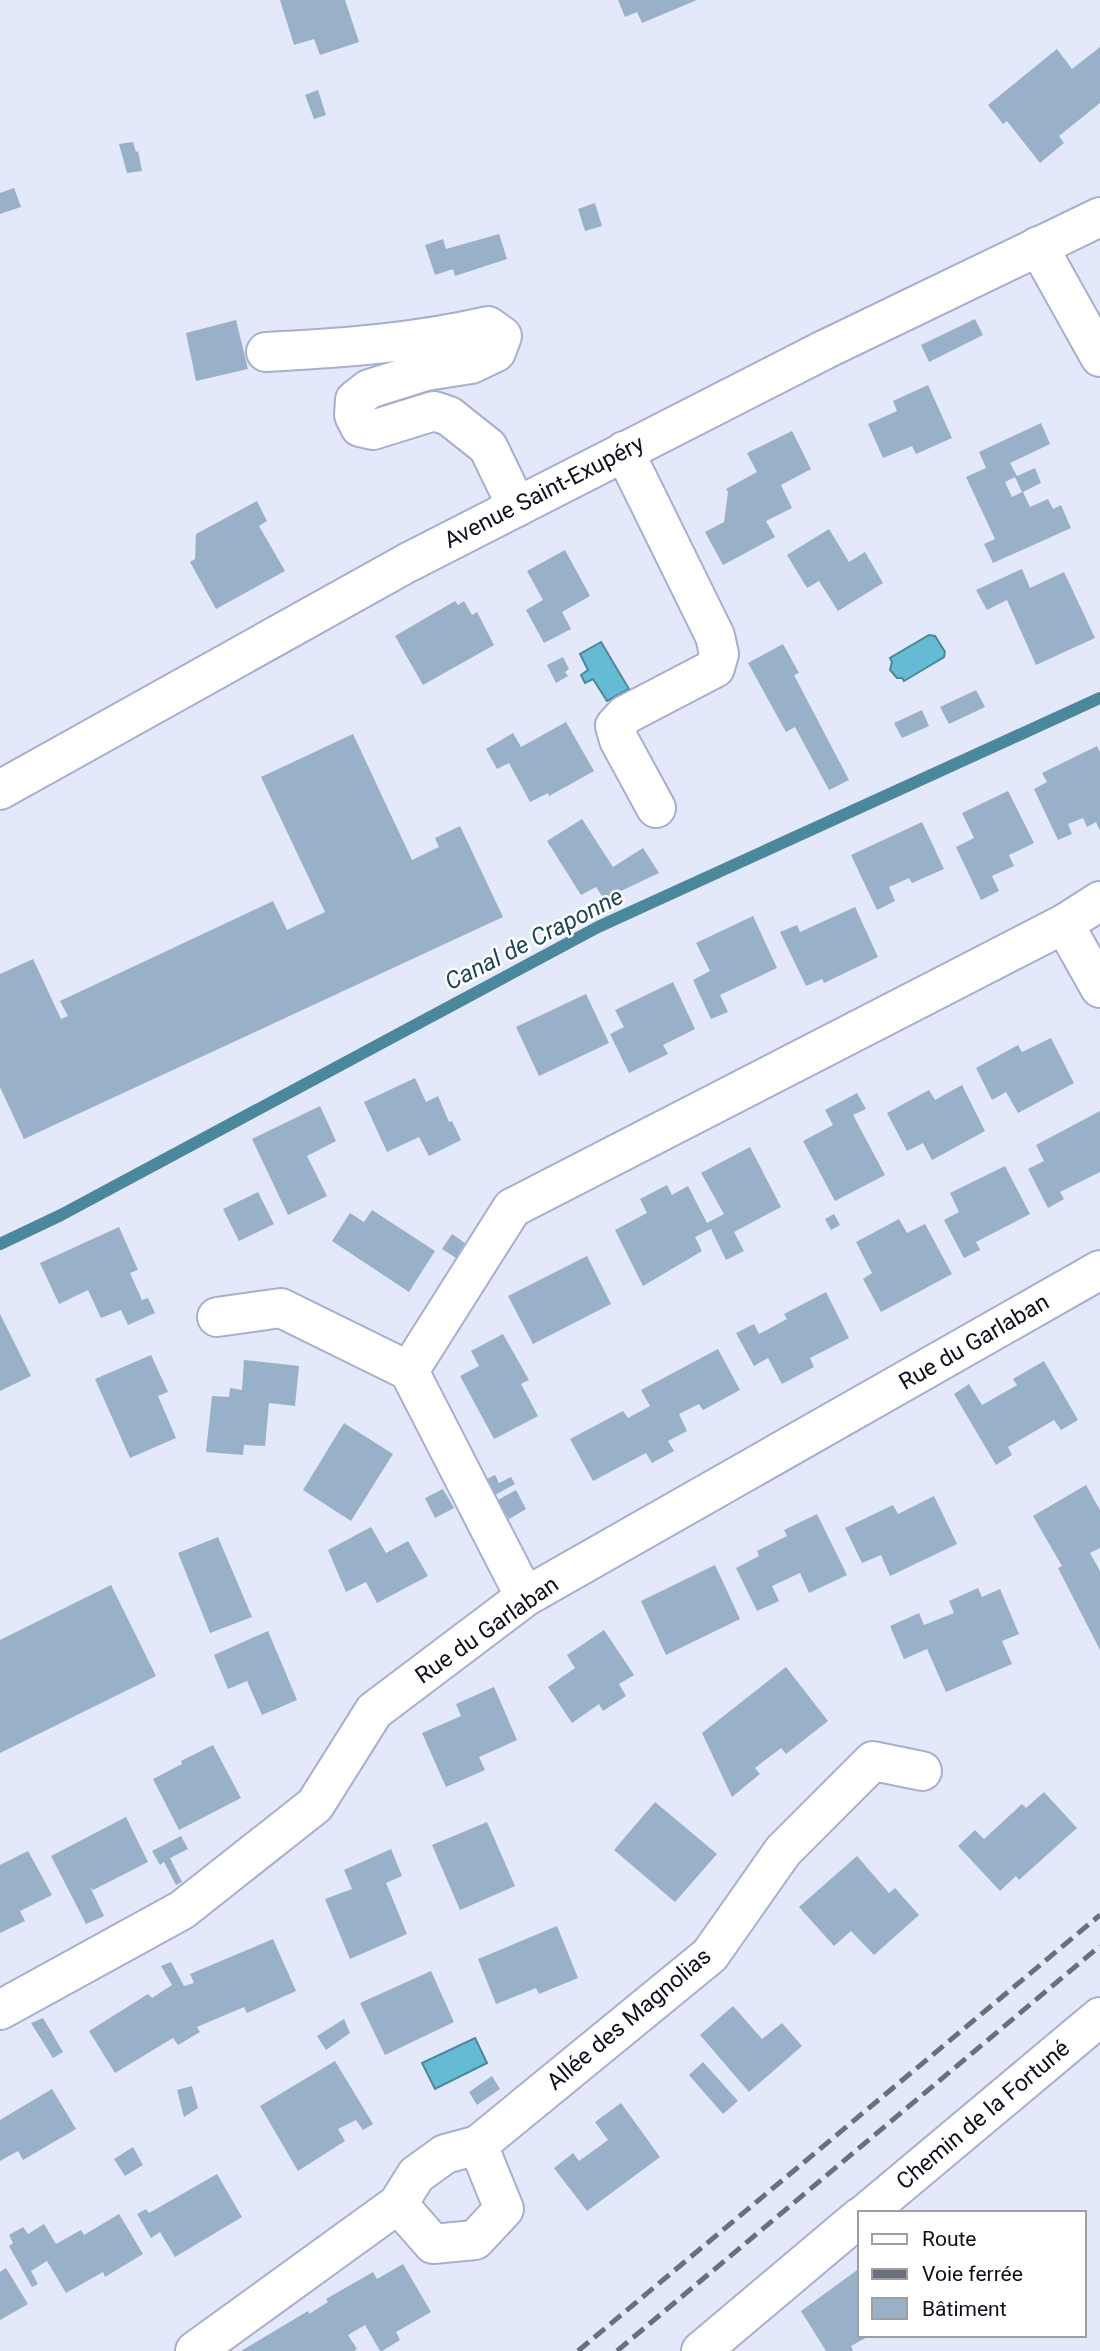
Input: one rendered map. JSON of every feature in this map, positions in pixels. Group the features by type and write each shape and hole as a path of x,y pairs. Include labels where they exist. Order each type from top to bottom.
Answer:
{"street":[{"name":"Avenue Saint-Exupéry","path":"0,790 407,563 624,451 1100,217"},
{"path":"1038,246 1100,357"},
{"path":"266,352 372,346 445,336 488,326 502,336 496,352 471,364 426,371 369,389 355,400 354,415 360,426 373,430 434,411 449,416 488,447 517,507"},
{"path":"624,451 715,636 719,654 715,668 625,715 615,726 619,740 656,808"},
{"path":"409,1371 512,1208 1064,924 1100,901"},
{"path":"1064,924 1100,988"},
{"name":"Rue du Garlaban","path":"0,2010 182,1910 315,1805 374,1711 525,1597 1100,1270"},
{"path":"217,1317 281,1308 409,1371 525,1597"},
{"name":"Allée des Magnolias","path":"195,2351 398,2204 416,2175 445,2154 478,2145 710,1955 783,1851 873,1761 922,1771"},
{"name":"Chemin de la Fortuné","path":"868,2211 1100,2017"},
{"path":"398,2204 433,2244 475,2241 504,2209 478,2145"},
{"path":"701,2351 858,2219"}],"water":[{"path":"929,635 935,636 945,652 944,657 904,681 897,678 890,670 890,658"},
{"path":"601,642 629,689 607,701 593,679 585,683 581,675 588,670 580,654"},
{"path":"475,2038 487,2063 435,2089 422,2063"}],"building":[{"path":"280,0 345,0 359,42 320,55 314,39 294,45"},
{"path":"618,0 697,0 642,23 637,12 625,17"},
{"path":"1100,47 1100,103 1059,136 1064,143 1040,163 1007,121 1003,124 988,105 1057,49 1072,69"},
{"path":"318,90 326,115 314,119 305,95"},
{"path":"133,142 136,152 138,151 142,171 127,173 119,144"},
{"path":"14,188 21,207 0,214 0,193"},
{"path":"595,203 602,226 585,231 578,209"},
{"path":"499,234 507,259 455,276 453,269 435,275 425,245 443,239 446,249"},
{"path":"975,319 983,335 929,362 921,345"},
{"path":"236,320 248,369 196,381 186,333"},
{"path":"928,385 952,438 916,454 912,446 883,458 868,424 897,411 893,401"},
{"path":"1041,423 1050,444 1010,463 1017,476 1035,468 1041,483 1023,492 1030,507 1048,499 1053,509 1061,505 1071,528 993,563 984,544 995,539 966,477 986,468 979,452","holes":["1015,477 1022,492 1012,497 1005,482"]},
{"path":"792,431 811,469 781,485 792,508 766,521 775,537 723,565 705,532 724,522 728,492 726,489 757,472 747,453"},
{"path":"257,501 267,521 259,526 285,571 216,609 190,562 195,559 196,534"},
{"path":"829,529 849,562 865,552 883,583 838,611 819,581 807,588 787,555"},
{"path":"565,550 590,596 562,612 571,629 544,643 526,610 543,600 527,571"},
{"path":"1022,569 1030,588 1064,572 1095,638 1036,665 1007,600 987,610 976,590"},
{"path":"455,601 458,605 464,601 472,615 477,612 494,645 423,685 395,636"},
{"path":"783,644 799,673 794,675 849,780 829,790 795,727 786,732 748,663"},
{"path":"563,657 569,669 565,672 568,676 556,683 547,665"},
{"path":"976,690 985,707 949,724 940,707"},
{"path":"922,710 929,726 902,738 894,723"},
{"path":"566,722 594,771 549,796 548,793 530,802 509,763 497,769 486,749 513,733 521,747"},
{"path":"353,734 412,860 439,847 435,838 460,826 503,917 24,1139 0,1087 0,974 33,959 61,1019 68,1016 60,1001 273,901 287,930 325,912 261,777"},
{"path":"1097,746 1100,752 1100,831 1096,822 1087,827 1083,818 1068,824 1072,834 1058,840 1034,789 1047,782 1042,773"},
{"path":"1008,791 1034,843 1009,855 1014,866 992,876 999,891 981,900 956,847 974,838 962,813"},
{"path":"582,819 613,867 643,848 659,873 604,899 596,887 581,895 547,841"},
{"path":"922,822 944,869 912,883 909,878 889,887 895,901 877,910 851,855"},
{"path":"855,907 878,957 824,983 822,979 806,986 780,932 797,925 800,932"},
{"path":"753,916 777,968 720,995 728,1012 711,1019 693,980 710,971 696,943"},
{"path":"673,982 695,1029 663,1045 668,1054 629,1073 610,1034 624,1027 615,1010"},
{"path":"586,994 609,1043 539,1076 516,1027"},
{"path":"1051,1038 1074,1083 1018,1113 1006,1092 992,1100 976,1068 1018,1045 1022,1052"},
{"path":"415,1078 426,1102 438,1096 449,1122 452,1121 461,1140 429,1156 419,1137 387,1152 364,1102"},
{"path":"962,1085 985,1131 932,1160 923,1143 907,1151 887,1113 929,1090 935,1100"},
{"path":"857,1093 866,1109 853,1115 885,1175 835,1201 803,1141 833,1125 825,1110"},
{"path":"320,1106 336,1141 307,1156 327,1196 288,1215 252,1139"},
{"path":"1100,1111 1100,1172 1060,1192 1064,1199 1048,1208 1028,1169 1044,1161 1036,1145"},
{"path":"750,1147 781,1207 734,1232 744,1251 726,1260 711,1229 695,1237 702,1251 643,1286 615,1230 647,1213 640,1199 667,1185 672,1195 688,1186 707,1223 724,1214 701,1173"},
{"path":"1005,1166 1030,1214 976,1242 980,1250 964,1258 944,1220 959,1212 950,1193"},
{"path":"258,1192 274,1224 239,1241 223,1209"},
{"path":"372,1210 435,1251 409,1292 332,1241 350,1213 364,1222"},
{"path":"834,1214 840,1225 831,1230 825,1219"},
{"path":"899,1219 907,1233 925,1224 952,1274 881,1312 863,1279 872,1273 856,1242"},
{"path":"119,1227 138,1270 130,1273 142,1300 148,1298 155,1313 128,1325 121,1310 101,1318 88,1290 59,1304 40,1263"},
{"path":"452,1234 465,1243 456,1258 442,1249"},
{"path":"587,1256 611,1304 533,1344 508,1296"},
{"path":"826,1292 849,1338 810,1358 814,1367 782,1384 768,1358 754,1366 736,1333 754,1324 759,1334 787,1319 784,1314"},
{"path":"0,1314 31,1376 0,1391"},
{"path":"503,1334 529,1380 521,1384 538,1416 494,1439 460,1376 479,1366 471,1351"},
{"path":"718,1349 740,1390 703,1410 699,1404 679,1414 687,1431 668,1441 674,1451 652,1463 646,1453 593,1481 570,1439 623,1411 628,1418 650,1406 641,1390"},
{"path":"151,1355 168,1392 158,1396 176,1438 130,1458 95,1379"},
{"path":"244,1360 299,1366 295,1406 269,1403 265,1446 244,1445 243,1455 206,1452 212,1396 229,1397 230,1388 242,1390"},
{"path":"1044,1361 1078,1420 1061,1430 1054,1420 1008,1447 1012,1455 996,1465 954,1394 969,1384 982,1405 1017,1385 1013,1379"},
{"path":"344,1423 393,1454 351,1521 303,1490"},
{"path":"495,1475 499,1483 511,1477 515,1484 495,1495 487,1479"},
{"path":"1086,1485 1100,1510 1100,1548 1090,1553 1100,1571 1100,1650 1058,1568 1062,1566 1033,1516"},
{"path":"443,1489 454,1508 435,1518 425,1498"},
{"path":"516,1490 526,1509 509,1519 498,1500"},
{"path":"934,1496 957,1544 890,1576 881,1555 862,1563 845,1528 893,1505 898,1514"},
{"path":"817,1514 847,1575 809,1593 800,1573 772,1586 779,1601 757,1611 736,1568 759,1556 757,1551 787,1536 784,1530"},
{"path":"371,1527 386,1553 408,1541 428,1576 377,1603 366,1582 346,1592 328,1550"},
{"path":"218,1537 252,1617 210,1633 178,1553"},
{"path":"715,1565 740,1619 666,1655 641,1601"},
{"path":"111,1585 156,1676 0,1753 0,1640"},
{"path":"978,1588 982,1597 1000,1589 1019,1634 1002,1641 1012,1664 946,1692 927,1649 904,1659 890,1626 919,1613 924,1625 954,1613 949,1601"},
{"path":"604,1630 634,1675 619,1684 626,1696 603,1711 599,1704 572,1723 548,1687 575,1668 567,1655"},
{"path":"268,1631 297,1700 262,1715 247,1681 228,1689 214,1655"},
{"path":"786,1667 828,1721 786,1754 781,1748 755,1768 760,1774 732,1797 702,1733"},
{"path":"494,1687 517,1740 479,1757 485,1770 446,1787 422,1733 461,1716 456,1704"},
{"path":"213,1745 241,1798 179,1830 153,1779"},
{"path":"1044,1792 1077,1828 1019,1880 1016,1876 1000,1891 958,1846 975,1830 984,1839 1022,1804 1026,1808"},
{"path":"655,1802 717,1854 675,1902 614,1850"},
{"path":"126,1817 148,1862 93,1890 90,1887 104,1916 86,1924 51,1856"},
{"path":"487,1822 515,1886 460,1910 432,1845"},
{"path":"181,1836 188,1849 170,1858 182,1882 176,1885 164,1862 160,1865 152,1851"},
{"path":"391,1849 402,1876 386,1883 407,1934 350,1959 325,1899 352,1889 344,1870"},
{"path":"28,1851 52,1895 20,1911 25,1921 0,1933 0,1865"},
{"path":"857,1856 889,1893 895,1888 919,1915 874,1955 851,1931 834,1946 799,1907"},
{"path":"557,1926 578,1978 539,1994 536,1988 496,2004 478,1959"},
{"path":"273,1939 296,1991 247,2013 244,2007 197,2027 200,2032 178,2045 173,2038 115,2073 89,2031 148,1994 152,1998 172,1985 161,1966 171,1962 184,1986 194,1983 190,1974"},
{"path":"431,1971 454,2022 385,2055 360,2003"},
{"path":"733,2006 762,2039 782,2023 802,2046 749,2092 700,2035"},
{"path":"43,2018 63,2052 53,2058 31,2023"},
{"path":"344,2019 350,2033 326,2050 317,2036"},
{"path":"335,2061 373,2124 363,2130 356,2120 338,2129 345,2141 298,2171 260,2106"},
{"path":"703,2062 738,2101 723,2114 689,2075"},
{"path":"492,2076 500,2089 477,2105 469,2092"},
{"path":"192,2086 198,2108 184,2117 177,2090"},
{"path":"52,2089 76,2129 23,2160 18,2151 0,2161 0,2120"},
{"path":"621,2103 660,2157 587,2211 554,2168 573,2153 579,2161 608,2140 595,2122"},
{"path":"133,2147 143,2165 125,2176 114,2159"},
{"path":"217,2174 242,2217 175,2257 160,2232 151,2238 137,2214 146,2209 149,2213"},
{"path":"119,2214 143,2254 105,2277 103,2272 66,2293 47,2261 31,2271 38,2284 32,2287 9,2246 13,2243 9,2235 23,2227 28,2234 44,2224 56,2244 81,2230 84,2235"},
{"path":"403,2264 431,2312 396,2332 400,2340 382,2351 365,2325 348,2335 357,2349 354,2351 241,2351 308,2311 309,2314 328,2302 326,2299 373,2272 377,2279"},
{"path":"6,2268 28,2304 0,2320 0,2272"},
{"path":"858,2269 858,2337 867,2337 851,2346 853,2351 826,2351 801,2311"}],"waterway":[{"name":"Canal de Craponne","path":"0,1244 61,1215 598,927 1100,698"}],"railway":[{"path":"578,2351 1100,1915"},
{"path":"617,2351 1100,1946"}]}
